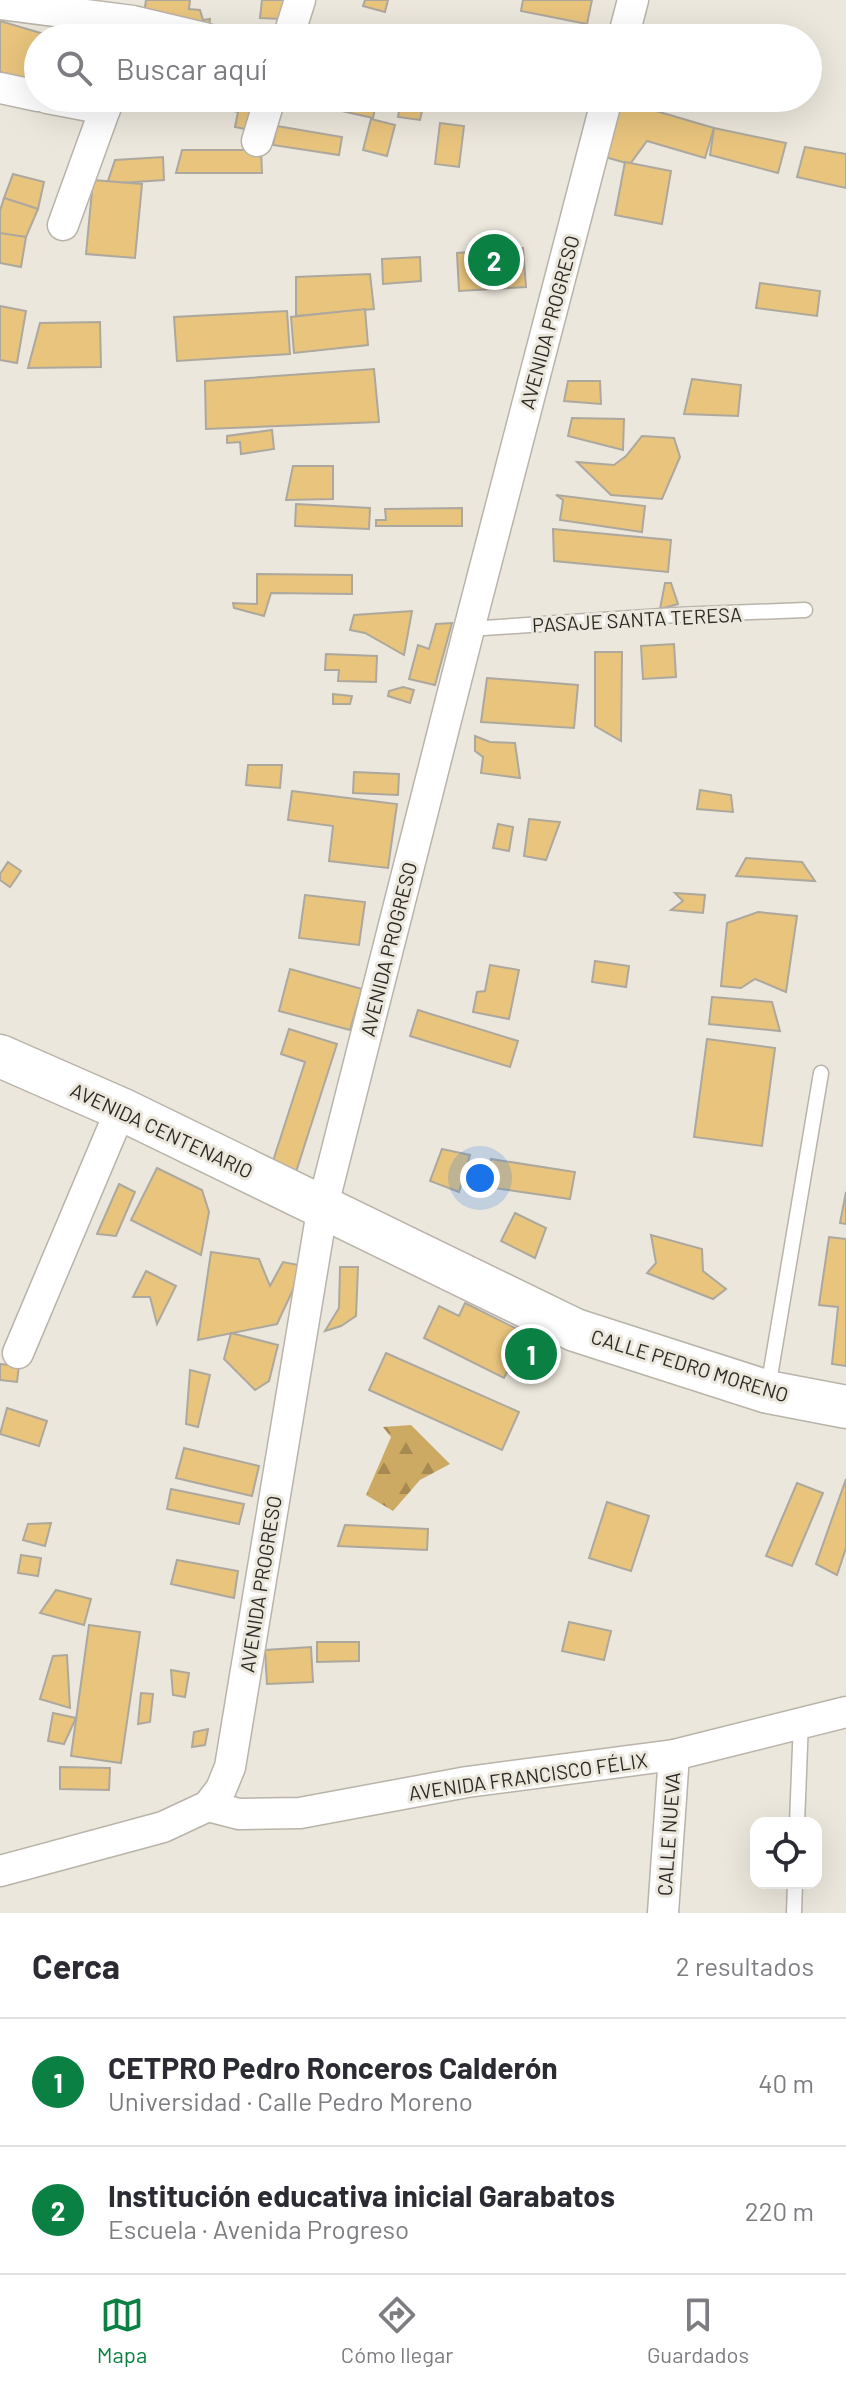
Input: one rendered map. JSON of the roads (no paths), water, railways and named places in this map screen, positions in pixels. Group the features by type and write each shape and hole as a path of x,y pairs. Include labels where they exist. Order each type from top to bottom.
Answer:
{"main road":[{"name":"AVENIDA CENTENARIO","path":"0,1056 121,1109 323,1205"},
{"name":"CALLE PEDRO MORENO","path":"323,1205 575,1330 768,1392 846,1407"}],"street":[{"path":"292,24 300,0"},
{"path":"627,24 633,0"},
{"path":"0,4 133,20"},
{"path":"0,88 24,93"},
{"path":"63,225 104,112"},
{"path":"257,141 266,112"},
{"name":"AVENIDA PROGRESO","path":"208,1806 221,1789 230,1767 323,1205 603,112"},
{"path":"18,1353 121,1109"},
{"name":"AVENIDA FRANCISCO FÉLIX","path":"208,1806 239,1814 300,1813 467,1782 674,1755 846,1712"},
{"name":"CALLE NUEVA","path":"663,1913 674,1755"},
{"path":"0,1871 163,1827 208,1806"}],"lane":[{"name":"PASAJE SANTA TERESA","path":"469,629 805,610"},
{"path":"768,1392 821,1073"},
{"path":"797,1817 801,1721"},
{"path":"794,1913 795,1889"}],"place":[{"name":"Institución educativa inicial Garabatos","path":"494,260"},
{"name":"CETPRO Pedro Ronceros Calderón","path":"531,1354"}]}
